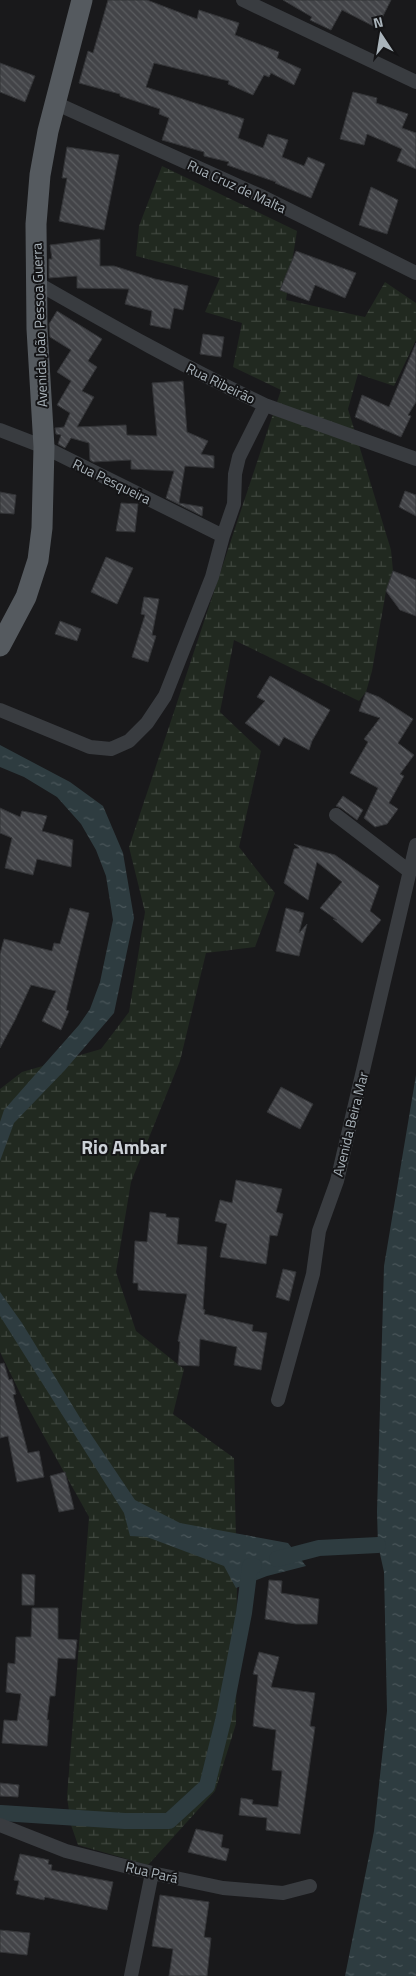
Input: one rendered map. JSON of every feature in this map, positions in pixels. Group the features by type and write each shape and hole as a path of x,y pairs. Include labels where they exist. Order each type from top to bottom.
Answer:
{"main road":[{"name":"Avenida João Pessoa Guerra","path":"0,646 26,597 38,560 42,528 44,448 36,224 40,175 48,131 82,0"}],"street":[{"path":"243,0 416,82"},
{"name":"Rua Cruz de Malta","path":"55,102 263,197 416,273"},
{"name":"Rua Ribeirão","path":"37,282 161,354 265,405 416,459"},
{"path":"0,710 90,747 111,749 130,741 147,723 165,696 212,577 234,504 235,474 240,457 265,405"},
{"name":"Rua Pesqueira","path":"0,430 44,448 223,536"},
{"path":"336,815 409,871"},
{"name":"Avenida Beira Mar","path":"278,1400 313,1274 319,1231 339,1173 416,845"},
{"name":"Rua Pará","path":"0,1825 66,1851 152,1873 223,1888 283,1893 310,1886"},
{"path":"131,1976 152,1873"}],"green space":[{"path":"162,166 297,231 286,300 365,317 385,282 416,303 416,340 394,386 358,374 348,409 391,550 393,571 386,591 372,671 366,692 359,701 234,640 220,712 261,751 239,847 275,893 255,947 206,953 180,1061 131,1182 116,1272 136,1331 184,1369 173,1414 234,1458 237,1577 236,1724 215,1791 148,1865 78,1845 71,1825 67,1797 89,1517 21,1395 0,1352 0,1089 22,1072 101,1049 129,1012 145,912 129,847 281,390 233,367 242,323 205,312 220,278 136,256 139,226"}],"water":[{"path":"0,745 70,782 103,806 123,853 134,918 114,1013 65,1070 14,1123 0,1161 0,1122 4,1110 79,1025 90,1009 100,982 113,920 106,876 96,850 81,824 57,797 24,777 0,767"},
{"path":"416,1075 416,1976 345,1976 374,1831 387,1711 384,1572 378,1545 377,1512 384,1266"},
{"path":"0,1292 22,1323 82,1421 135,1500 180,1523 288,1543 306,1566 267,1576 236,1588 224,1566 147,1537 130,1536 124,1513 0,1316"}],"building":[{"path":"108,0 147,0 197,19 199,10 239,23 235,35 279,52 277,58 301,69 294,85 271,73 269,77 264,75 253,95 228,84 229,81 154,63 146,87 244,119 238,138 263,148 268,134 288,140 282,157 304,166 308,157 325,164 311,198 276,182 227,165 229,162 204,156 204,152 162,140 169,118 159,114 160,109 120,96 120,94 79,83 88,51 93,53"},
{"path":"283,0 391,0 377,28 342,10 331,30 310,20 312,17"},
{"path":"0,63 35,76 25,102 0,92"},
{"path":"353,92 377,98 376,103 408,114 402,128 416,133 416,169 397,161 402,149 367,134 364,145 340,139"},
{"path":"67,147 119,155 104,230 59,221 67,178 62,178"},
{"path":"371,187 398,200 387,234 359,225"},
{"path":"100,239 100,266 114,266 155,279 188,286 183,310 174,308 170,329 150,325 152,311 125,304 129,289 77,288 77,276 49,278 49,259 52,259 50,245"},
{"path":"296,251 356,273 345,298 315,285 309,301 280,290"},
{"path":"57,311 102,339 88,361 97,367 82,391 94,397 77,427 126,425 127,435 157,436 152,383 183,381 187,432 208,441 201,454 214,456 214,468 185,466 179,503 203,507 202,516 166,498 174,471 131,469 131,460 93,462 90,460 89,443 71,438 65,448 58,444 61,435 56,434 55,428 64,427 70,413 57,405 71,381 57,372 71,350 50,337 49,324"},
{"path":"203,334 224,337 221,357 200,354"},
{"path":"416,343 416,402 408,415 411,416 401,437 355,417 362,395 389,407"},
{"path":"405,491 416,495 416,516 399,507"},
{"path":"0,492 16,495 14,514 0,513"},
{"path":"121,503 138,504 135,532 116,531"},
{"path":"106,557 133,568 117,604 91,592"},
{"path":"393,571 416,580 416,616 400,610 386,591"},
{"path":"144,597 159,599 152,635 156,636 148,662 132,657 145,615 141,614"},
{"path":"60,621 81,629 77,641 55,634"},
{"path":"270,676 330,710 312,741 309,750 284,737 279,746 245,723 265,701 257,697"},
{"path":"366,692 379,697 413,719 398,743 414,755 400,774 404,776 389,803 398,809 387,824 375,827 364,818 378,788 350,773 368,742 364,739 380,718 359,711"},
{"path":"343,796 363,810 357,820 336,806"},
{"path":"0,808 20,817 22,811 47,816 42,831 73,840 71,867 37,859 33,875 5,868 12,838 0,833"},
{"path":"294,844 335,855 379,886 370,911 381,920 362,943 333,919 337,920 320,908 342,882 317,862 308,900 284,883 294,849 299,848"},
{"path":"70,908 89,913 66,1010 69,1011 61,1030 42,1021 56,991 31,985 0,1048 0,954 4,939 52,951 54,943 60,944"},
{"path":"286,908 304,913 299,933 307,924 299,956 276,951"},
{"path":"281,1087 313,1104 300,1129 267,1112"},
{"path":"236,1180 282,1189 276,1212 283,1214 277,1236 270,1235 266,1264 220,1257 227,1224 215,1221 220,1200 232,1203"},
{"path":"150,1212 166,1214 166,1217 179,1218 177,1244 207,1247 204,1314 253,1325 252,1331 267,1333 261,1370 234,1365 237,1347 200,1339 199,1366 178,1365 180,1342 178,1341 187,1294 138,1290 138,1283 133,1283 135,1241 147,1242"},
{"path":"283,1269 296,1272 289,1301 276,1297"},
{"path":"4,1363 9,1380 12,1379 16,1394 13,1395 28,1453 39,1451 44,1477 17,1482 8,1436 0,1438 0,1364"},
{"path":"65,1472 74,1509 59,1512 50,1476"},
{"path":"22,1574 35,1575 34,1605 22,1605"},
{"path":"269,1580 282,1581 281,1593 319,1599 317,1624 296,1624 265,1619"},
{"path":"32,1608 58,1608 58,1639 77,1640 75,1659 58,1658 55,1696 50,1696 47,1720 49,1720 47,1746 2,1743 4,1720 17,1721 21,1694 6,1692 8,1663 15,1664 16,1637 31,1637"},
{"path":"259,1652 279,1657 271,1687 315,1693 310,1726 315,1727 300,1834 266,1830 267,1818 239,1815 241,1798 253,1800 252,1804 278,1807 282,1771 272,1770 276,1730 253,1726 258,1675 253,1674"},
{"path":"0,1783 19,1785 18,1797 0,1796"},
{"path":"196,1829 223,1835 221,1847 229,1849 226,1861 188,1852"},
{"path":"20,1854 49,1860 48,1864 52,1865 51,1870 113,1882 107,1910 45,1897 44,1900 16,1894 19,1881 14,1880"},
{"path":"160,1895 209,1902 204,1937 211,1938 207,1976 169,1976 173,1949 152,1946"},
{"path":"0,1930 30,1933 27,1955 0,1952"}],"waterway":[{"path":"277,1559 319,1548 378,1545"},
{"path":"1,1813 125,1821 169,1821 207,1786 223,1721 244,1613 250,1566 254,1566"}],"district":[{"name":"Rio Ambar","path":"124,1146"}]}
